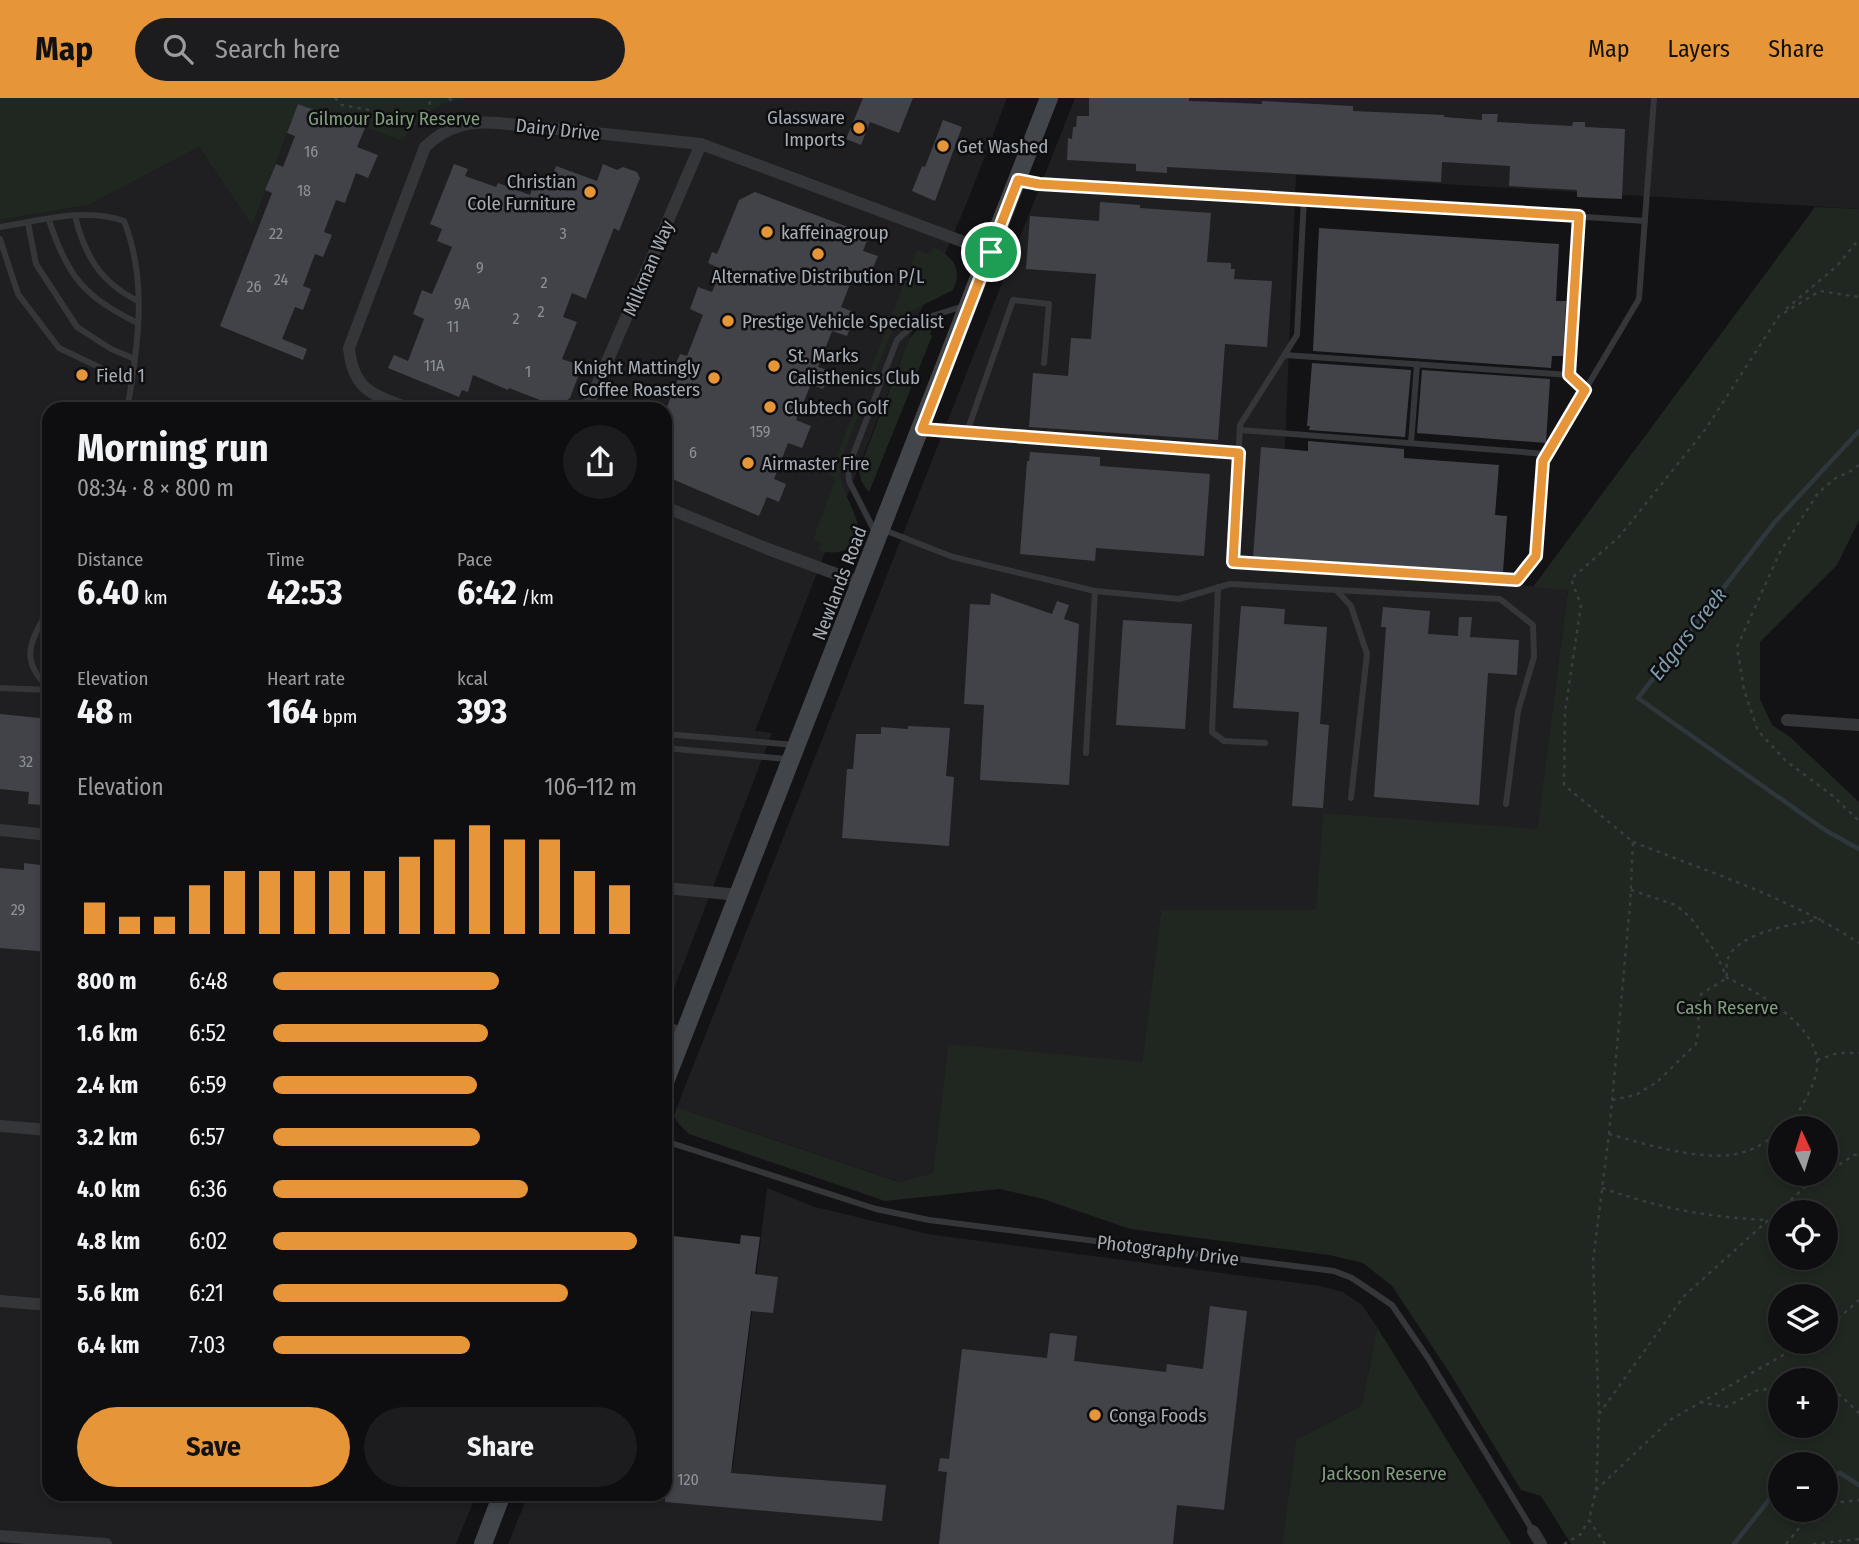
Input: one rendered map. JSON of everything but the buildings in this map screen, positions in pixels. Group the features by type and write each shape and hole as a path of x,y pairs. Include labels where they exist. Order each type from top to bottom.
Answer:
{"street":[{"name":"Newlands Road","path":"672,1064 1049,98"},
{"name":"Dairy Drive","path":"395,402 363,388 351,367 349,348 425,147 436,136 460,125 477,122 701,145 991,252"},
{"name":"Milkman Way","path":"588,402 701,145"},
{"name":"Milkman Way","path":"594,392 594,402"},
{"path":"672,510 768,550 861,583"},
{"path":"1787,720 1859,725"},
{"path":"0,830 42,834"},
{"path":"672,889 739,895"},
{"path":"672,1030 684,1034"},
{"path":"0,1126 42,1129"},
{"path":"0,1301 42,1304"},
{"path":"483,1544 499,1501"},
{"name":"Photography Drive","path":"1533,1531 1541,1544"},
{"path":"0,1536 106,1544"}],"lane":[{"path":"1304,198 1297,335 1240,425 1233,562 1517,580 1536,556 1543,461 1639,299 1654,98"},
{"path":"1018,180 1039,184 1304,198 1645,221"},
{"path":"0,228 75,216 96,215 124,221 133,244 138,278 138,323 128,402"},
{"path":"75,216 82,244 92,260 107,280 138,301"},
{"path":"1569,375 1579,216"},
{"path":"49,219 65,261 85,289 109,309 138,323"},
{"path":"28,223 36,264 77,327 111,349 135,359"},
{"path":"0,239 18,294 59,348 132,383"},
{"path":"967,432 1013,300 1049,304 1044,363"},
{"path":"971,303 919,320 897,340 848,468 849,481 880,534 953,557 1095,591 1179,598 1230,584 1500,599 1533,625 1534,657 1518,711 1506,804"},
{"path":"1285,355 1569,375 1585,390"},
{"path":"1411,443 1417,365"},
{"path":"922,429 1239,453"},
{"path":"1240,430 1547,454"},
{"path":"1218,587 1212,732 1224,741 1265,743"},
{"path":"1336,590 1351,606 1367,654 1351,798"},
{"path":"1086,753 1095,591"},
{"path":"42,623 29,649 30,662 42,682"},
{"path":"1,688 42,689"},
{"path":"672,735 795,752"},
{"path":"672,748 795,752"},
{"name":"Photography Drive","path":"672,1143 876,1209 929,1220 1334,1271 1353,1278 1392,1305 1428,1358 1533,1531"}],"path":[{"path":"335,98 342,105 380,112 415,124"},
{"path":"427,113 431,98"},
{"path":"1859,239 1837,266 1779,316 1705,430 1619,537 1571,579 1581,605 1565,712 1564,785 1633,842 1821,919 1859,943"},
{"path":"1779,316 1820,291 1859,297"},
{"path":"1859,465 1818,493 1780,552 1737,647 1744,690 1758,731 1786,761 1833,796 1859,821"},
{"path":"1563,1544 1580,1535 1589,1520 1597,1490 1600,1414 1593,1261 1609,1134 1633,842"},
{"path":"1631,890 1676,905 1691,918 1716,953 1727,978 1755,990 1804,1032 1817,1060 1815,1077 1795,1116"},
{"path":"1727,978 1727,961 1734,948 1770,930 1821,919"},
{"path":"1612,1100 1636,1095 1657,1082 1696,1044 1699,1027 1696,1006 1701,993 1727,978"},
{"path":"1817,1060 1838,1053 1859,1053"},
{"path":"1609,1134 1697,1154 1745,1152 1768,1139"},
{"path":"1838,1165 1859,1154"},
{"path":"1600,1414 1684,1296 1807,1186"},
{"path":"1602,1188 1651,1205 1686,1213 1767,1220"},
{"path":"1838,1319 1859,1300"},
{"path":"1597,1490 1670,1420 1785,1354"},
{"path":"1700,1402 1726,1406 1758,1390 1768,1389"},
{"path":"1838,1393 1859,1413"},
{"path":"1838,1503 1859,1500"},
{"path":"1589,1520 1605,1544"},
{"path":"1786,1544 1804,1522"},
{"path":"1813,1544 1859,1539"}],"shaded area":[{"path":"465,98 1007,98 755,731 772,733 672,994 672,402 42,402 42,1501 474,1501 456,1544 0,1544 0,220 89,205 199,147 252,226 298,104 402,141 432,108 447,101"},
{"path":"1075,98 1859,98 1859,209 1296,175 1280,567 1568,589 1537,830 1323,813 1317,911 1161,910 1142,1063 948,1045 933,1173 900,1182 677,1107"},
{"path":"767,1188 815,1207 928,1234 1320,1286 1343,1292 1362,1305 1377,1327 1362,1405 1296,1440 1282,1544 508,1544 526,1501 672,1501 672,1463 733,1467"}],"green space":[{"name":"Gilmour Dairy Reserve","path":"0,98 465,99 436,107 415,124 402,141 298,104 252,226 199,147 89,205 0,220"},
{"name":"Cash Reserve","path":"1815,207 1859,209 1859,520 1837,565 1760,642 1760,699 1772,725 1790,737 1859,802 1859,1544 1571,1544 1541,1496 1521,1490 1451,1375 1392,1286 1363,1263 1329,1255 1130,1229 1043,1199 1000,1189 885,1201 689,1134 678,1123 674,1116 677,1107 899,1182 933,1173 948,1044 1142,1062 1161,910 1316,910 1323,813 1537,829 1568,590 1533,587"},
{"path":"933,247 954,264 957,276 953,290 903,315 895,324 872,379 865,384 917,250 930,255"},
{"path":"933,326 930,334 932,336 869,492 861,481 859,470 909,339 917,330"},
{"path":"857,404 860,411 840,462 840,471 843,487 856,518 858,534 852,546 840,552 825,552 819,550 821,543 813,540 835,480 830,474"},
{"name":"Jackson Reserve","path":"1377,1327 1511,1544 1282,1544 1296,1440 1362,1405"}],"waterway":[{"name":"Edgars Creek","path":"1859,431 1774,523 1638,698 1825,830 1859,849"},
{"name":"Edgars Creek","path":"1838,1473 1859,1485"},
{"name":"Edgars Creek","path":"1734,1544 1768,1501"}],"place":[{"name":"Glassware Imports","path":"859,128"},
{"name":"Get Washed","path":"943,146"},
{"name":"Christian Cole Furniture","path":"590,192"},
{"name":"kaffeinagroup","path":"767,232"},
{"name":"Alternative Distribution P/L","path":"818,254"},
{"name":"Prestige Vehicle Specialist","path":"728,321"},
{"name":"St. Marks Calisthenics Club","path":"774,366"},
{"name":"Field 1","path":"82,375"},
{"name":"Knight Mattingly Coffee Roasters","path":"714,378"},
{"name":"Clubtech Golf","path":"770,407"},
{"name":"Airmaster Fire","path":"748,463"},
{"name":"Conga Foods","path":"1095,1415"}],"route":[{"path":"1018,180 1039,184 1579,216 1569,375 1585,390 1543,461 1536,556 1517,580 1233,562 1239,453 922,429 991,252 1018,180"}]}
